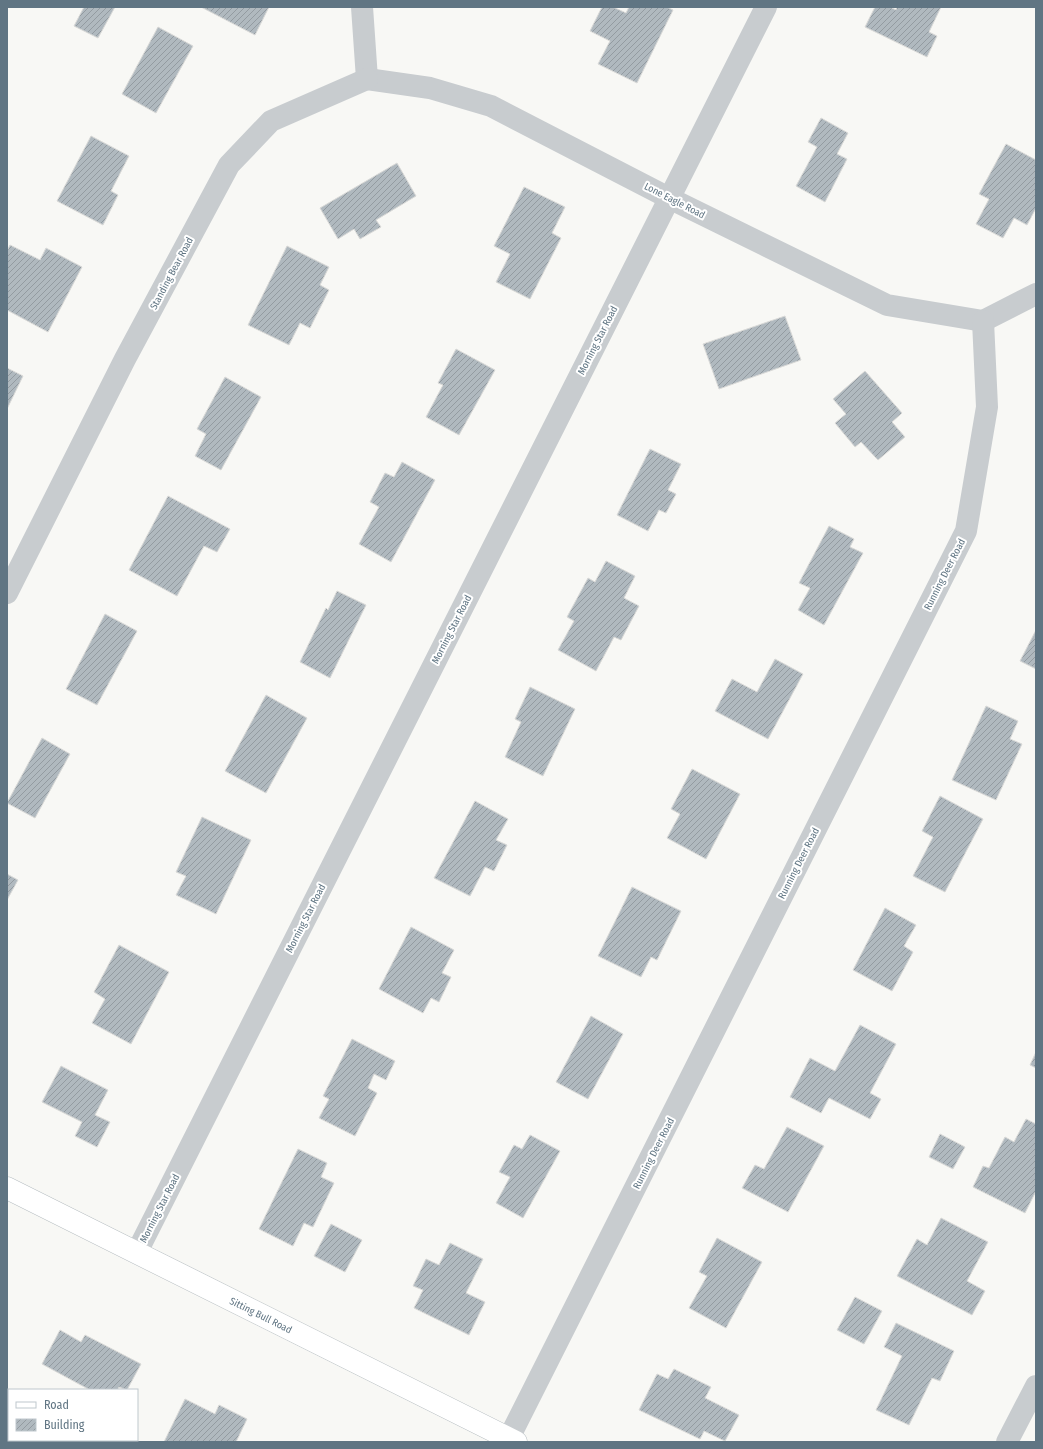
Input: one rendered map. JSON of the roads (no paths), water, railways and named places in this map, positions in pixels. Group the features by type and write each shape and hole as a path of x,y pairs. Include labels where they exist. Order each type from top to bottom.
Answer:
{"street":[{"path":"362,7 367,79"},
{"name":"Morning Star Road","path":"137,1252 766,7"},
{"name":"Lone Eagle Road","path":"367,79 430,88 491,106 669,198 886,305 983,321"},
{"name":"Standing Bear Road","path":"7,592 125,359 229,165 270,121 367,79"},
{"path":"983,321 1036,294"},
{"name":"Running Deer Road","path":"513,1440 966,531 987,407 983,321"},
{"name":"Sitting Bull Road","path":"7,1188 513,1440"},
{"path":"1007,1442 1036,1386"}]}
